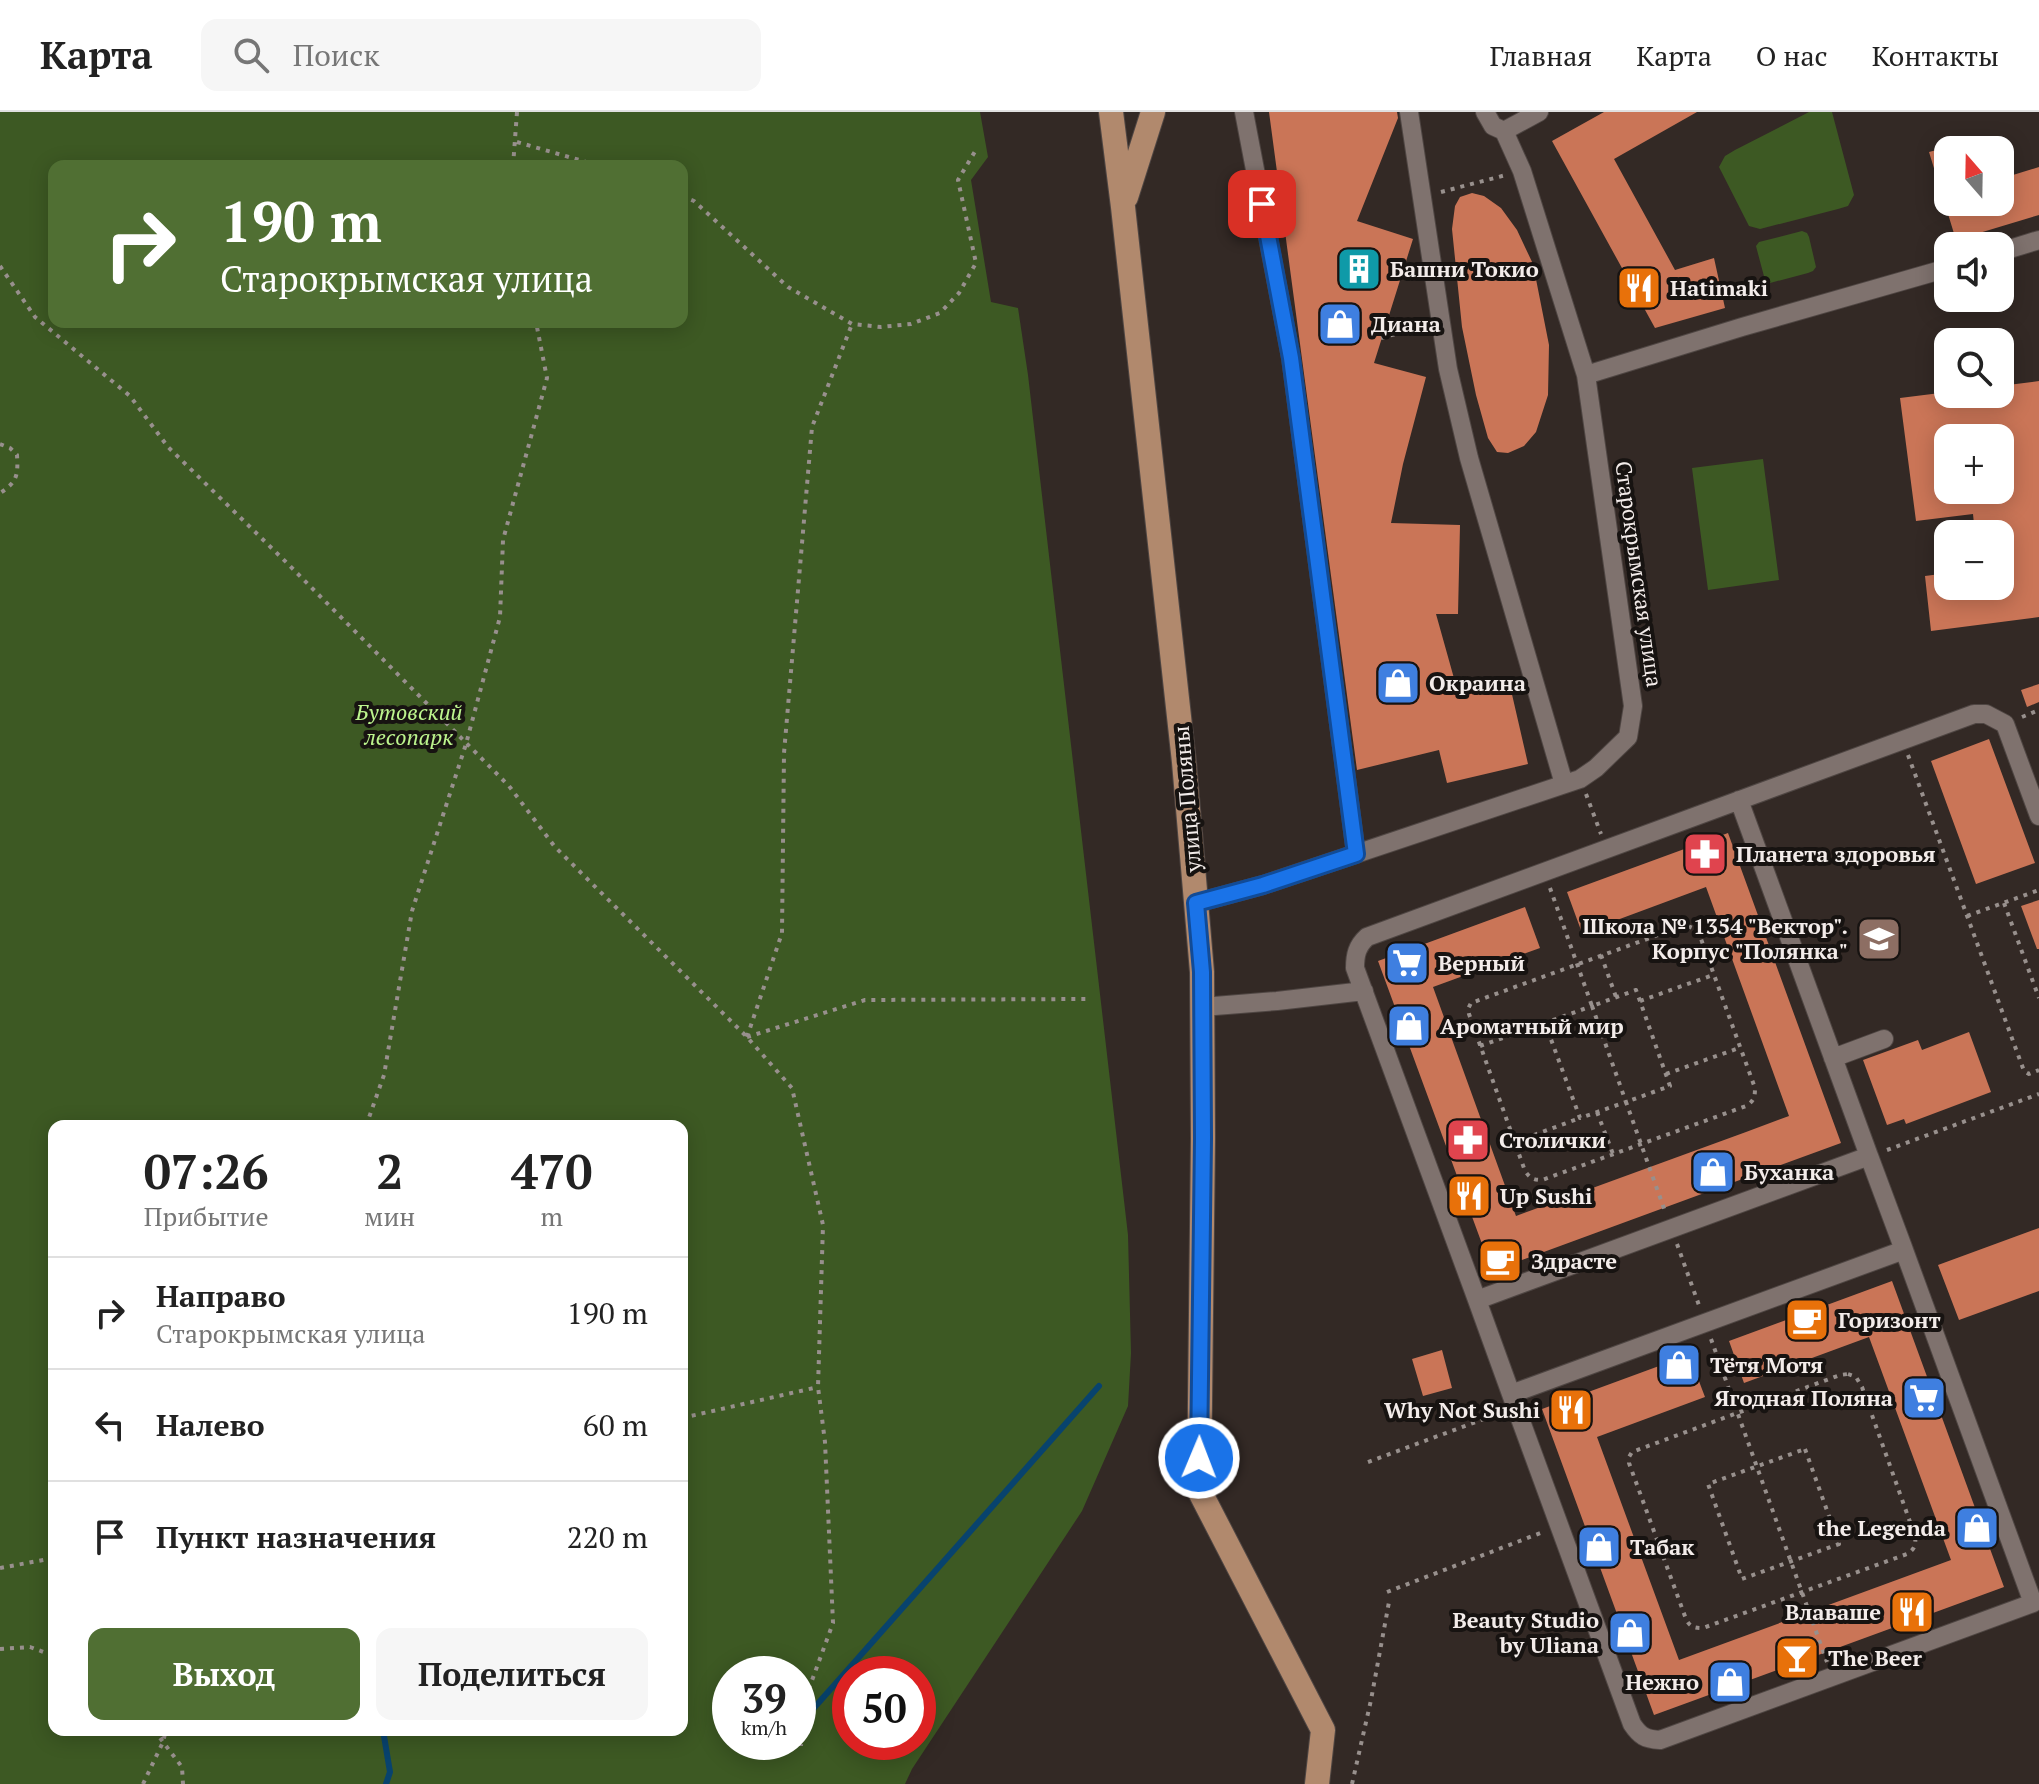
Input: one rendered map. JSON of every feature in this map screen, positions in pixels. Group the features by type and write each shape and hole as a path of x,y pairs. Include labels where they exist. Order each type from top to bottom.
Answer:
{"main road":[{"name":"улица Поляны","path":"1111,112 1184,762 1202,972 1199,1490 1323,1730 1317,1784"},
{"path":"1123,207 1153,112"}],"street":[{"path":"1244,112 1291,358 1356,854"},
{"path":"1409,112 1448,369 1469,458 1564,784"},
{"path":"1485,112 1493,126 1504,131 1539,112"},
{"name":"Старокрымская улица","path":"1196,903 1263,885 1580,779 1628,737 1633,706 1586,375 1522,171 1504,131"},
{"path":"2014,248 2039,240"},
{"path":"1586,375 1934,272"},
{"path":"1739,800 2036,1600 1660,1740 1647,1739 1632,1724 1355,968 1355,955 1367,937 1902,739 1974,714 1994,717 2005,724 2039,816"},
{"path":"1202,1007 1364,991"},
{"path":"1833,1058 1884,1039"},
{"path":"1477,1300 1671,1220 1869,1156"},
{"path":"1513,1400 1709,1330 1904,1250"}],"path":[{"path":"514,160 517,112"},
{"path":"517,142 579,160"},
{"path":"688,198 788,287 852,324 881,327 911,324 940,313 959,293 976,263 958,180 977,148"},
{"path":"1423,197 1522,171"},
{"path":"0,266 35,317 48,328"},
{"path":"1381,338 1441,321"},
{"path":"747,1037 782,933 784,753 812,427 852,324"},
{"path":"48,328 130,396 168,447 509,786 555,847 747,1037 792,1088 823,1225 818,1387 825,1442 833,1623 816,1669"},
{"path":"368,1120 384,1075 412,911 466,744 500,617 503,540 547,378 537,328"},
{"path":"0,444 17,455 18,474 0,493"},
{"path":"1902,739 2024,1071 2029,1074 2039,1070"},
{"path":"1591,808 1606,848"},
{"path":"1543,892 1558,887"},
{"path":"1967,916 2039,890"},
{"path":"1553,897 1824,1654"},
{"path":"2004,903 2039,998"},
{"path":"1680,927 1695,929 1755,1088 1752,1102 1542,1180 1529,1177 1468,1009 1471,1003 1577,964 1680,927"},
{"path":"1601,955 1616,997"},
{"path":"1640,1001 1714,975"},
{"path":"1480,1046 1636,990 1670,1086 1515,1142"},
{"path":"747,1037 865,1000 1086,999"},
{"path":"1545,1023 1580,1118"},
{"path":"1666,1074 1740,1047"},
{"path":"1869,1156 2039,1094"},
{"path":"1597,1112 1613,1154"},
{"path":"1840,1375 1856,1377 1915,1536 1913,1551 1703,1628 1690,1626 1629,1457 1636,1448 1737,1412 1840,1375"},
{"path":"688,1417 818,1387"},
{"path":"1368,1462 1513,1400"},
{"path":"1805,1449 1839,1544 1791,1562 1742,1579 1708,1484 1805,1449"},
{"path":"1387,1592 1559,1526"},
{"path":"0,1568 48,1559"},
{"path":"1352,1784 1389,1602"},
{"path":"0,1649 30,1647 48,1654"},
{"path":"1825,1662 1839,1657"},
{"path":"158,1736 182,1767 183,1784"},
{"path":"143,1784 164,1736"}],"green space":[{"name":"Бутовский лесопарк","path":"0,112 980,112 988,157 971,180 991,302 1018,308 1028,375 1128,1235 1131,1353 1128,1406 1082,1511 936,1733 936,1656 832,1656 832,1760 918,1760 905,1784 0,1784"},
{"path":"1809,112 1832,112 1854,195 1848,206 1838,209 1760,229 1749,226 1719,167 1725,156"},
{"path":"1802,231 1809,237 1816,267 1813,271 1770,283 1765,280 1756,246 1759,242"},
{"path":"1763,459 1779,580 1708,590 1692,468"}],"building":[{"path":"1269,112 1397,112 1398,118 1357,221 1413,239 1374,363 1426,377 1391,523 1460,525 1458,614 1436,614 1457,689 1508,677 1528,764 1447,783 1439,750 1357,770"},
{"path":"1604,112 1697,112 1614,159 1675,270 1714,258 1725,308 1655,328 1552,141"},
{"path":"1934,151 1934,168 1929,152"},
{"path":"2039,167 2039,215 1983,232 1954,232 1949,216 2014,216 2014,175"},
{"path":"1472,193 1484,196 1501,208 1517,230 1533,264 1549,345 1548,395 1536,432 1524,446 1508,453 1497,452 1488,438 1462,327 1452,229 1455,206 1460,197"},
{"path":"2039,381 2039,617 1931,631 1925,576 1934,575 1934,600 2014,600 2014,520 1974,520 1973,514 1916,521 1900,398 1934,394 1934,408 2014,408 2014,384"},
{"path":"2039,684 2039,702 2027,707 2021,690"},
{"path":"1989,739 2035,863 1976,884 1931,761"},
{"path":"1728,833 1841,1143 1492,1271 1378,961 1525,907 1540,948 1433,987 1516,1216 1746,1132 1789,1116 1706,887 1582,933 1567,892"},
{"path":"2039,900 2039,949 2037,949 2021,906"},
{"path":"1969,1032 1991,1092 1906,1124 1904,1119 1887,1125 1863,1060 1918,1040 1922,1050"},
{"path":"2039,1228 2039,1291 1959,1320 1938,1265"},
{"path":"1892,1281 2004,1587 1654,1715 1542,1409 1689,1355 1705,1397 1597,1437 1679,1660 1951,1560 1869,1337 1744,1383 1729,1341"},
{"path":"1442,1350 1452,1388 1423,1396 1412,1359"}],"waterway":[{"path":"816,1706 1099,1386"},
{"path":"384,1736 390,1772 386,1784"}],"place":[{"name":"Башни Токио","path":"1359,269"},
{"name":"Hatimaki","path":"1639,288"},
{"name":"Диана","path":"1340,324"},
{"name":"Окраина","path":"1398,683"},
{"name":"Планета здоровья","path":"1705,854"},
{"name":"Школа № 1354 \"Вектор\". Корпус \"Полянка\"","path":"1879,939"},
{"name":"Верный","path":"1407,963"},
{"name":"Ароматный мир","path":"1409,1026"},
{"name":"Столички","path":"1468,1140"},
{"name":"Буханка","path":"1713,1172"},
{"name":"Up Sushi","path":"1469,1196"},
{"name":"Здрасте","path":"1500,1261"},
{"name":"Горизонт","path":"1807,1320"},
{"name":"Тётя Мотя","path":"1679,1365"},
{"name":"Ягодная Поляна","path":"1924,1398"},
{"name":"Why Not Sushi","path":"1571,1410"},
{"name":"the Legenda","path":"1977,1528"},
{"name":"Табак","path":"1599,1547"},
{"name":"Влаваше","path":"1912,1612"},
{"name":"Beauty Studio by Uliana","path":"1630,1633"},
{"name":"The Beer","path":"1797,1658"},
{"name":"Нежно","path":"1730,1682"}],"route":[{"path":"1199,1458 1203,1138 1202,972 1196,903 1263,885 1356,854 1291,358 1262,204"}]}
